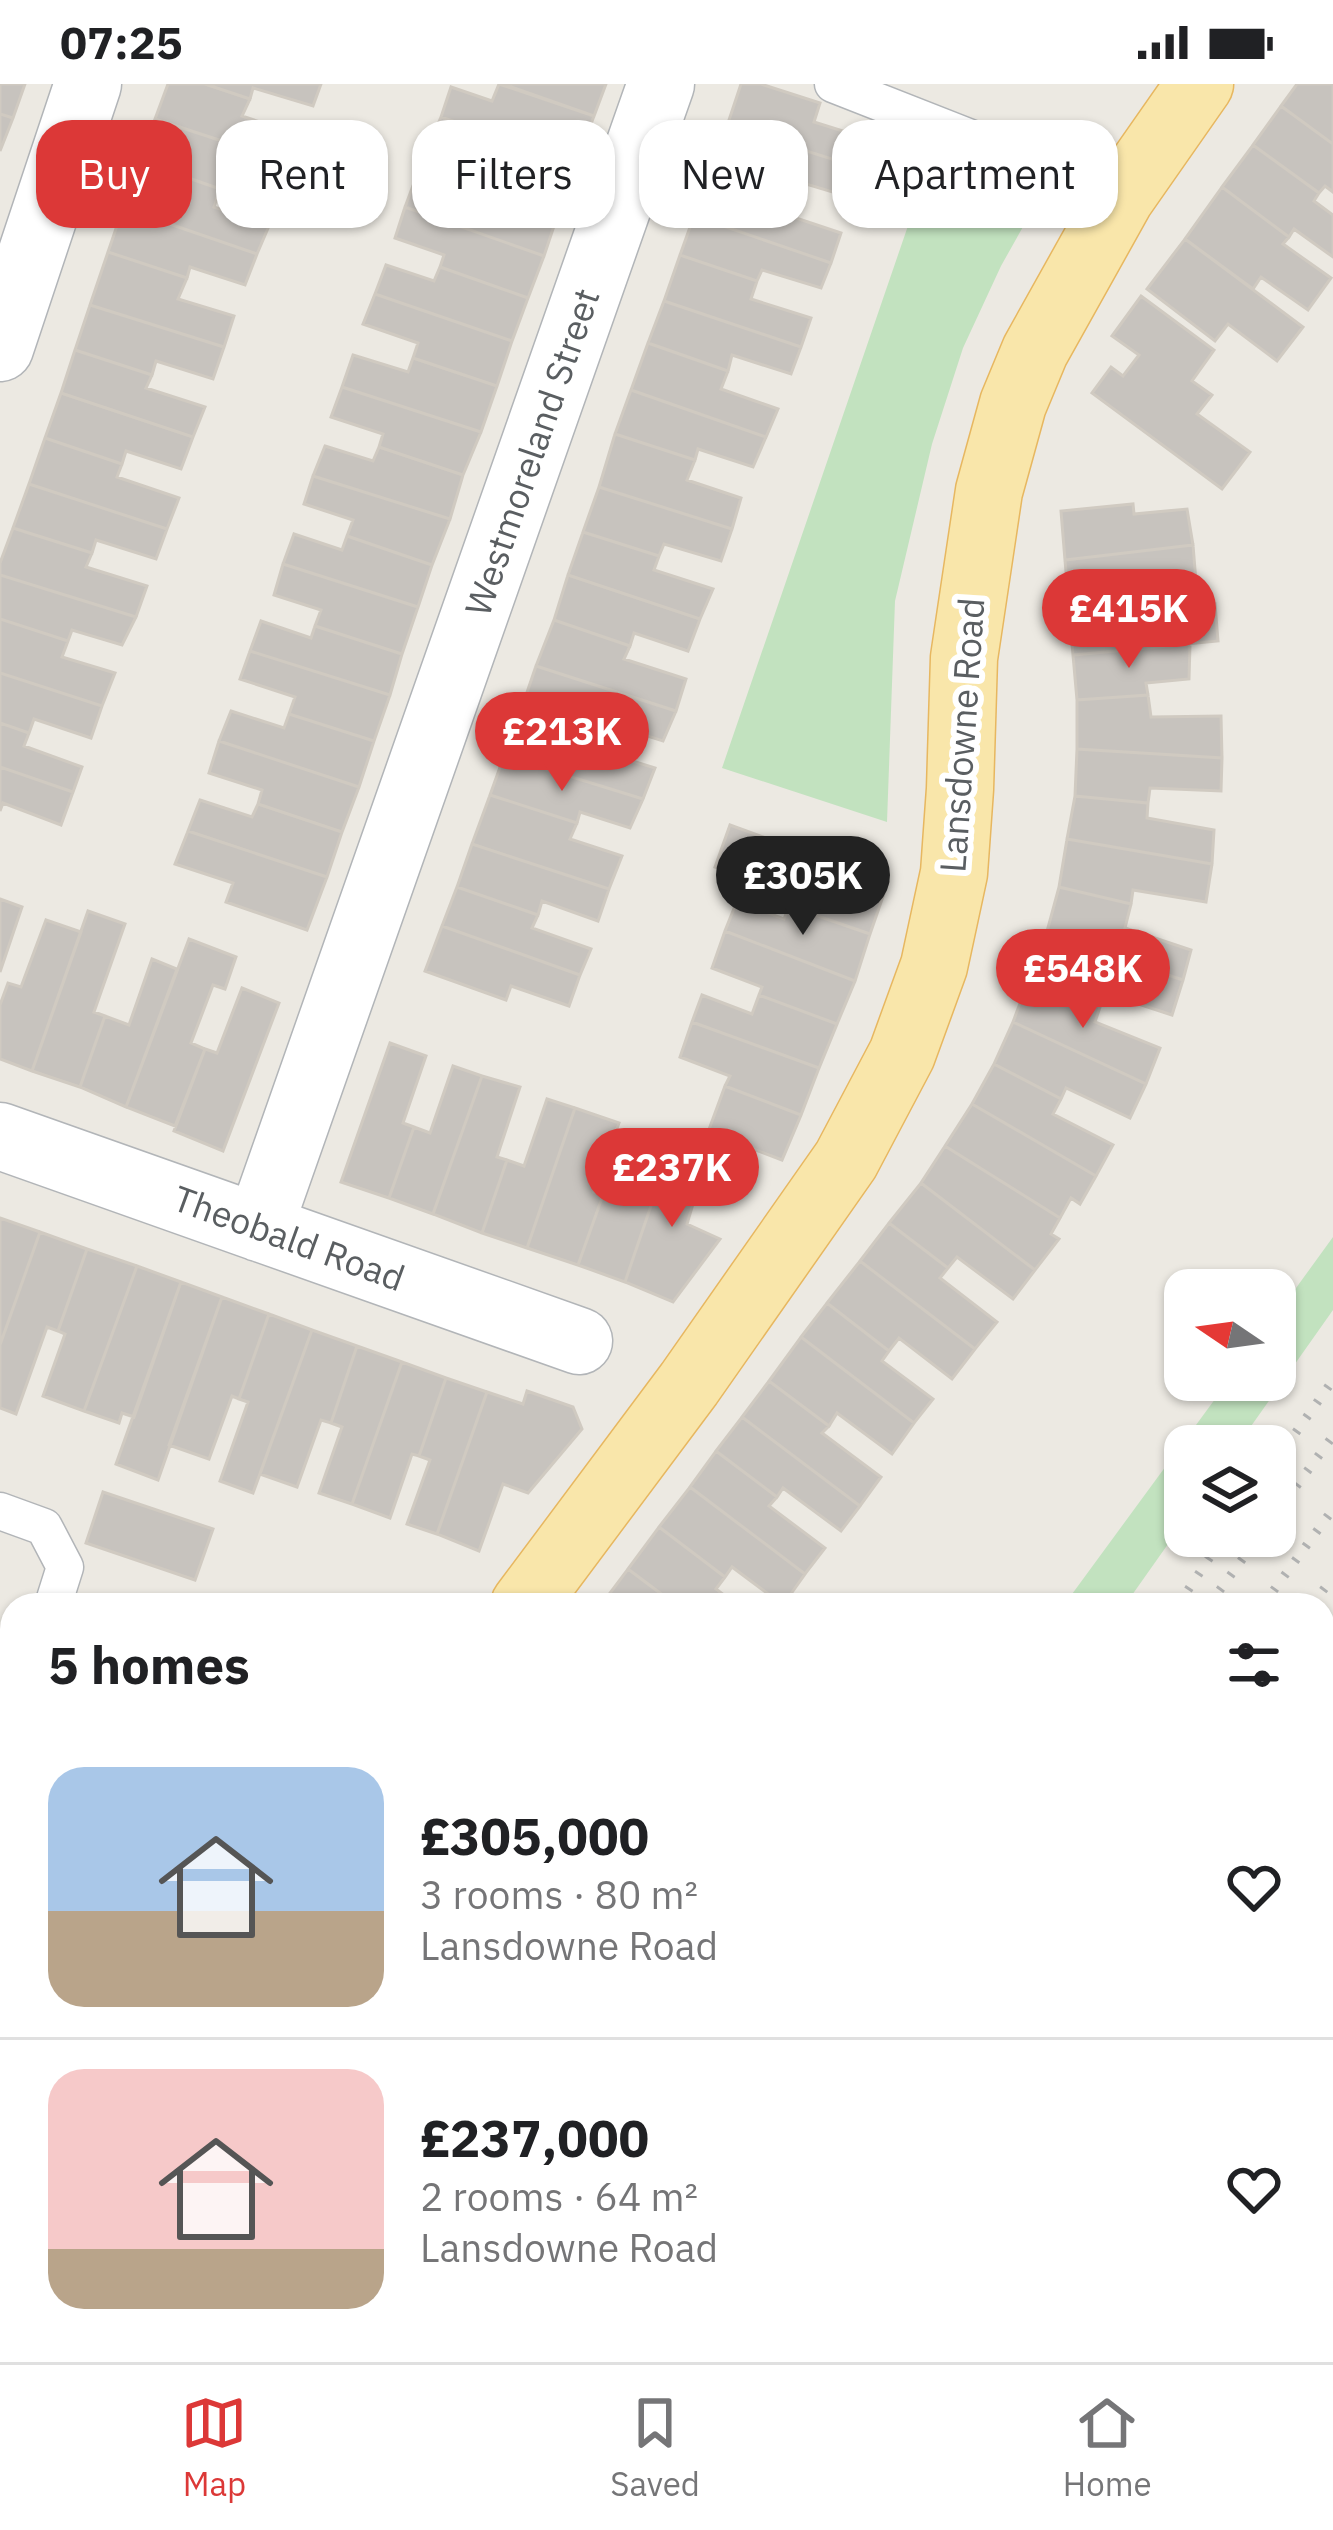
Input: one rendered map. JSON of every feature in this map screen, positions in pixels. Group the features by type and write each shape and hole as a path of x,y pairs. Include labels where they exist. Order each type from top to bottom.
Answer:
{"main road":[{"name":"Lansdowne Road","path":"533,1593 689,1384 846,1160 902,1054 934,966 954,873 964,658 989,491 1013,404 1035,351 1121,197 1200,84"}],"street":[{"path":"0,347 88,84"},
{"name":"Westmoreland Street","path":"260,1228 662,84"},
{"name":"Theobald Road","path":"0,1136 579,1341"}],"lane":[{"path":"833,84 1121,197"},
{"path":"0,1511 44,1527 65,1568 57,1593"}],"green space":[{"path":"907,228 1022,228 963,348 932,444 895,601 887,822 722,768"},
{"path":"1333,1237 1333,1310 1296,1362 1296,1288"},
{"path":"1214,1401 1269,1401 1252,1425 1196,1425"},
{"path":"1164,1469 1164,1550 1133,1593 1073,1593"}],"building":[{"path":"0,84 25,84 13,118 0,114"},
{"path":"168,84 205,84 250,99 242,116 254,120 216,120 216,139 192,131 192,120 155,119"},
{"path":"205,84 321,84 313,106 253,88 250,99"},
{"path":"499,84 594,116 592,120 441,117 451,87 492,101"},
{"path":"503,84 606,84 594,116"},
{"path":"741,84 761,84 820,103 814,122 832,128 832,159 808,151 808,120 729,120"},
{"path":"1297,84 1333,84 1333,144 1281,106"},
{"path":"1281,106 1333,144 1333,192 1325,186 1319,193 1253,145"},
{"path":"0,114 13,118 0,151"},
{"path":"192,131 216,139 216,188 192,179"},
{"path":"1253,145 1319,193 1314,201 1333,215 1333,257 1294,229 1289,237 1222,187"},
{"path":"808,151 832,159 832,192 808,185"},
{"path":"192,179 216,188 216,228 268,228 257,254 181,228 192,228"},
{"path":"1222,187 1289,237 1283,244 1331,278 1308,310 1261,277 1253,289 1185,239"},
{"path":"405,207 412,209 412,228 465,228 544,256 528,298 440,267 444,255 395,238"},
{"path":"808,222 841,233 831,263 729,228 808,228"},
{"path":"116,228 181,228 257,254 245,285 190,267 187,278 108,252"},
{"path":"465,228 553,228 544,256"},
{"path":"690,228 729,228 831,263 821,288 762,270 757,281 680,255"},
{"path":"1185,239 1303,327 1277,361 1228,324 1215,341 1147,289"},
{"path":"108,252 187,278 178,299 234,316 224,347 90,305"},
{"path":"680,255 757,281 751,299 811,318 801,347 664,301"},
{"path":"386,265 434,281 440,267 528,298 512,341 375,294"},
{"path":"375,294 512,341 497,386 413,358 418,343 363,324"},
{"path":"1141,296 1214,350 1192,381 1212,395 1197,414 1250,452 1222,489 1092,393 1111,367 1123,376 1139,355 1112,336"},
{"path":"664,301 801,347 791,374 732,355 728,371 648,343"},
{"path":"90,305 224,347 213,379 156,361 152,375 75,350"},
{"path":"648,343 728,371 721,389 778,409 766,437 631,390"},
{"path":"75,350 152,375 146,388 205,407 193,437 61,393"},
{"path":"353,355 408,372 413,358 497,386 481,432 342,387"},
{"path":"342,387 481,432 463,475 379,447 383,434 331,417"},
{"path":"631,390 766,437 753,467 698,449 695,460 615,434"},
{"path":"61,393 193,437 181,469 126,451 122,464 45,438"},
{"path":"615,434 695,460 687,480 741,498 732,529 599,487"},
{"path":"45,438 122,464 117,477 179,498 167,529 29,484"},
{"path":"325,446 373,461 379,447 463,475 450,519 313,476"},
{"path":"313,476 450,519 432,565 347,536 353,520 304,504"},
{"path":"29,484 167,529 156,559 96,540 92,553 13,528"},
{"path":"599,487 732,529 721,561 664,544 659,556 583,532"},
{"path":"1133,504 1134,514 1187,509 1193,545 1065,560 1061,511"},
{"path":"13,528 92,553 86,567 147,586 136,617 0,575"},
{"path":"583,532 659,556 654,570 713,589 700,619 568,575"},
{"path":"294,534 342,550 347,536 432,565 418,607 283,564"},
{"path":"1193,545 1196,582 1139,588 1142,601 1069,608 1065,560"},
{"path":"283,564 418,607 402,654 315,626 321,610 274,595"},
{"path":"0,575 136,617 122,645 72,630 68,641 0,619"},
{"path":"568,575 700,619 688,651 634,633 630,646 554,620"},
{"path":"1142,601 1143,611 1215,604 1218,641 1073,655 1069,608"},
{"path":"0,619 68,641 62,657 115,673 102,706 0,673"},
{"path":"554,620 630,646 624,659 686,679 676,711 536,666"},
{"path":"261,621 311,638 315,626 402,654 390,695 250,651"},
{"path":"1190,644 1189,679 1146,683 1148,695 1077,700 1073,655"},
{"path":"250,651 390,695 374,741 289,714 295,697 240,679"},
{"path":"536,666 676,711 663,741 603,722 599,735 521,710"},
{"path":"0,673 102,706 91,738 34,719 29,733 0,723"},
{"path":"1148,695 1151,717 1221,716 1222,758 1077,749 1077,700"},
{"path":"521,710 599,735 594,749 655,768 643,799 504,756"},
{"path":"231,711 284,728 289,714 374,741 359,787 219,741"},
{"path":"0,723 29,733 24,746 82,767 73,792 0,767"},
{"path":"219,741 359,787 342,832 258,804 262,790 209,773"},
{"path":"1077,749 1222,758 1221,791 1150,788 1148,803 1075,796"},
{"path":"504,756 643,799 630,828 580,812 577,823 490,795"},
{"path":"0,767 73,792 61,825 3,803 0,811"},
{"path":"490,795 577,823 570,839 622,856 609,889 472,844"},
{"path":"1075,796 1148,803 1147,818 1214,830 1212,864 1067,839"},
{"path":"200,800 252,817 258,804 342,832 327,877 188,831"},
{"path":"730,825 888,882 870,934 789,906 793,894 715,867"},
{"path":"188,831 327,877 307,930 226,902 233,883 175,864"},
{"path":"1067,839 1212,864 1206,902 1133,890 1131,904 1059,887"},
{"path":"472,844 609,889 598,921 542,901 538,915 457,887"},
{"path":"457,887 538,915 532,928 591,949 580,975 442,926"},
{"path":"1059,887 1131,904 1125,928 1191,950 1183,980 1046,935"},
{"path":"0,899 22,907 0,972"},
{"path":"737,901 784,919 789,906 870,934 855,981 725,931"},
{"path":"88,911 125,924 94,1012 105,1016 80,1087 32,1071"},
{"path":"46,920 81,932 32,1071 0,1059 0,1005 8,983 21,987"},
{"path":"442,926 580,975 569,1006 511,986 506,1000 425,971"},
{"path":"725,931 855,981 837,1024 759,995 762,987 712,968"},
{"path":"1046,935 1183,980 1172,1015 1105,993 1100,1007 1029,979"},
{"path":"189,939 236,957 225,989 213,985 191,1043 205,1049 175,1126 126,1107"},
{"path":"152,959 177,969 126,1107 80,1087 105,1016 129,1025"},
{"path":"1029,979 1100,1007 1095,1022 1160,1048 1146,1084 1013,1022"},
{"path":"242,988 279,1003 223,1151 174,1131 205,1049 217,1053"},
{"path":"702,995 752,1014 759,995 837,1024 819,1068 692,1022"},
{"path":"692,1022 819,1068 801,1115 725,1086 730,1076 680,1057"},
{"path":"1013,1022 1146,1084 1130,1118 1066,1088 1061,1099 994,1064"},
{"path":"390,1043 426,1056 403,1123 414,1127 389,1198 341,1182"},
{"path":"994,1064 1061,1099 1053,1114 1113,1145 1096,1176 972,1104"},
{"path":"453,1066 482,1076 433,1214 389,1198 414,1127 430,1133"},
{"path":"482,1076 520,1087 497,1157 507,1160 482,1233 433,1214"},
{"path":"725,1086 801,1115 782,1160 708,1132"},
{"path":"547,1099 575,1108 527,1248 482,1233 507,1160 524,1166"},
{"path":"972,1104 1096,1176 1080,1204 1071,1198 1060,1218 945,1146"},
{"path":"575,1108 619,1123 594,1192 603,1195 578,1265 527,1248"},
{"path":"649,1135 672,1144 625,1282 578,1265 603,1195 626,1202"},
{"path":"672,1144 707,1157 687,1224 720,1239 673,1302 625,1282"},
{"path":"945,1146 1060,1218 1051,1234 1059,1239 1035,1270 921,1183"},
{"path":"921,1183 1035,1270 1013,1299 957,1257 948,1268 889,1223"},
{"path":"0,1218 40,1232 0,1345"},
{"path":"889,1223 948,1268 940,1278 997,1322 975,1349 860,1261"},
{"path":"40,1232 87,1249 58,1331 47,1327 16,1414 0,1408 0,1345"},
{"path":"87,1249 137,1266 84,1411 43,1396 65,1334 58,1331"},
{"path":"860,1261 975,1349 952,1379 899,1338 889,1351 827,1303"},
{"path":"137,1266 181,1282 134,1417 122,1413 119,1423 84,1411"},
{"path":"181,1282 222,1297 158,1480 116,1464"},
{"path":"222,1297 269,1314 239,1399 232,1396 209,1459 169,1445"},
{"path":"827,1303 889,1351 882,1361 933,1399 914,1423 801,1337"},
{"path":"269,1314 312,1330 253,1493 220,1481 248,1402 239,1399"},
{"path":"312,1330 357,1346 331,1423 321,1420 297,1487 260,1474"},
{"path":"801,1337 914,1423 892,1454 837,1413 829,1426 769,1381"},
{"path":"357,1346 402,1362 352,1504 319,1493 342,1427 331,1423"},
{"path":"402,1362 446,1378 419,1456 412,1454 390,1518 352,1504"},
{"path":"446,1378 487,1392 437,1534 407,1524 430,1460 419,1456"},
{"path":"769,1381 829,1426 822,1433 881,1477 860,1506 742,1417"},
{"path":"527,1391 573,1407 582,1429 528,1493 503,1484 479,1551 437,1534 487,1392 523,1404"},
{"path":"742,1417 860,1506 841,1531 783,1488 777,1497 716,1451"},
{"path":"716,1451 777,1497 769,1506 825,1548 805,1574 690,1487"},
{"path":"690,1487 805,1574 792,1593 767,1593 732,1567 725,1577 659,1527"},
{"path":"103,1492 213,1529 195,1580 86,1543"},
{"path":"659,1527 725,1577 716,1589 721,1593 660,1593 628,1569"},
{"path":"628,1569 660,1593 610,1593"}],"railway":[{"path":"1296,1432 1333,1380"},
{"path":"1296,1486 1333,1436"},
{"path":"1272,1593 1333,1509"},
{"path":"1186,1593 1210,1557"},
{"path":"1218,1593 1244,1557"},
{"path":"1321,1593 1333,1577"}]}
